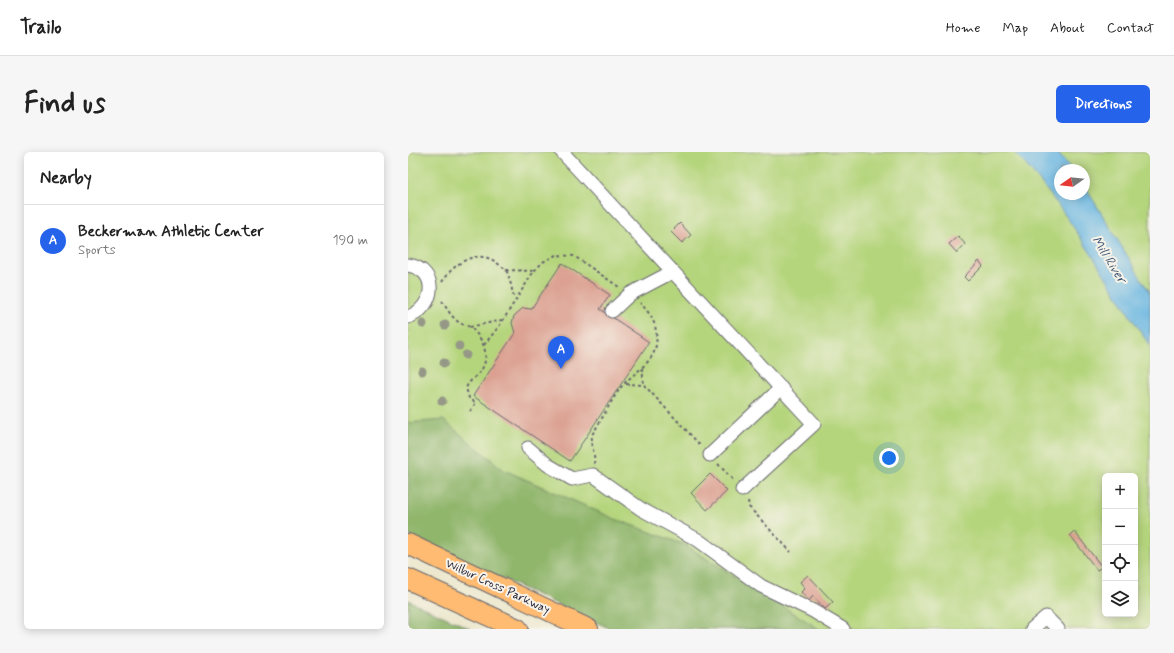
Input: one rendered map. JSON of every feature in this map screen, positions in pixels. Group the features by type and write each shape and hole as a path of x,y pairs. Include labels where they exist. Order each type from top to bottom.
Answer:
{"highway":[{"name":"Wilbur Cross Parkway","path":"408,544 588,629"},
{"path":"408,579 518,629"}],"lane":[{"path":"562,152 814,424 742,490"},
{"path":"408,265 416,267 423,272 430,288 427,304 416,313 408,317"},
{"path":"612,311 630,294 672,272"},
{"path":"710,455 781,388"},
{"path":"528,448 548,465 572,479 593,475 641,509 698,540 761,586 813,611 843,629"},
{"path":"1032,629 1046,617 1058,629"}],"path":[{"path":"484,345 534,271 549,258 566,254 574,256 630,294 648,311 656,327 657,346 654,355 625,384 591,438 596,455 593,475"},
{"path":"442,282 455,266 464,260 482,257 494,260 506,270 515,299"},
{"path":"506,270 534,271"},
{"path":"442,301 451,314 460,323 470,327 481,339 484,345 485,354 482,370 466,388 469,398 476,403 470,410"},
{"path":"470,327 502,320"},
{"path":"642,368 644,385 742,490 748,500 749,507 791,552"},
{"path":"625,384 644,385"}],"green space":[{"path":"408,152 1150,152 1150,629 715,629 408,478"},
{"path":"443,420 504,470 615,519 685,545 819,629 611,629 408,535 408,423"},
{"path":"408,600 471,629 408,629"}],"water":[{"path":"1014,152 1057,152 1067,164 1054,164 1054,200"},
{"name":"Mill River","path":"1090,195 1150,293 1150,346 1086,246 1054,200 1090,200"}],"building":[{"path":"680,223 691,235 682,243 671,232"},
{"path":"958,236 965,244 957,253 949,244"},
{"path":"979,261 983,266 968,281 964,277"},
{"path":"562,263 610,295 600,309 649,342 570,461 473,396 515,333 512,323 514,316 523,308 531,309"},
{"path":"710,474 727,491 707,510 691,493"},
{"path":"1074,531 1102,567 1097,570 1070,535"},
{"path":"808,575 833,602 825,609 813,596 809,601 801,592 805,588 800,582"}],"place":[{"name":"Beckerman Athletic Center","path":"561,369"}]}
